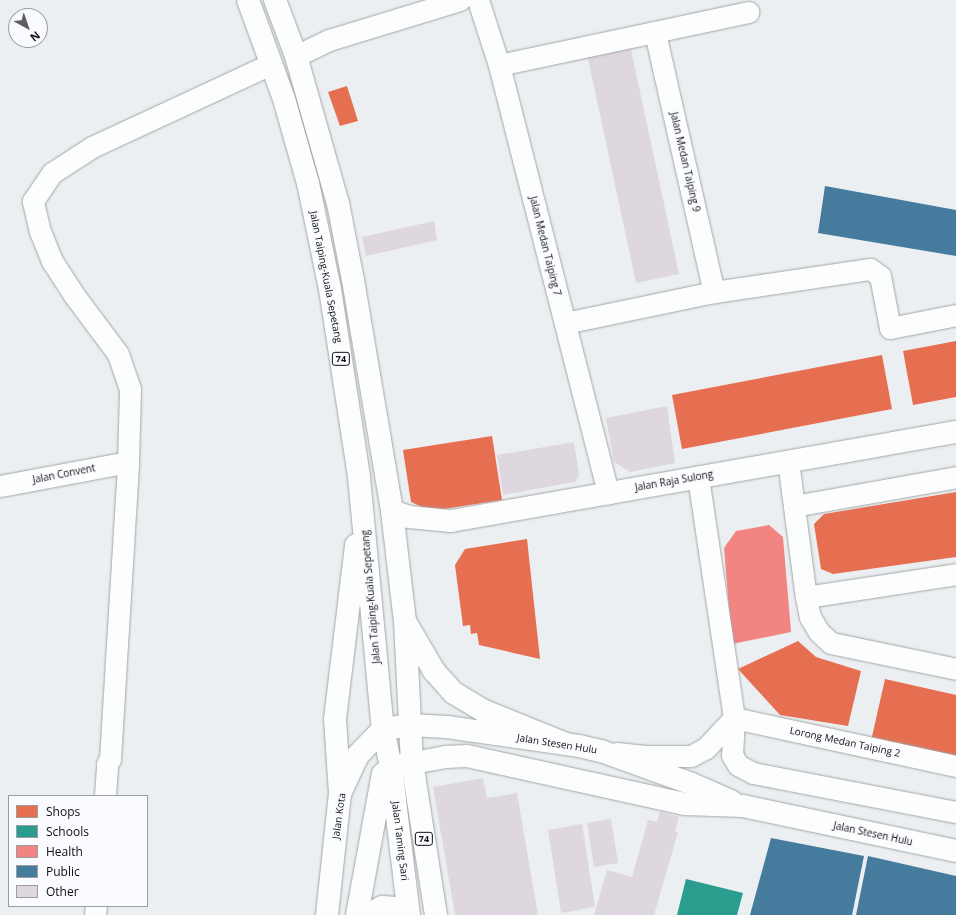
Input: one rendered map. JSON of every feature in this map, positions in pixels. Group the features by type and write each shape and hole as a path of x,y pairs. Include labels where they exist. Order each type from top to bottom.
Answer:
{"main road":[{"name":"Jalan Taiping-Kuala Sepetang","path":"248,0 284,99 308,183 330,289 359,477 383,729"},
{"name":"74","path":"275,0 296,56 338,204 353,280 392,511 405,621 412,762 436,915"},
{"name":"Jalan Raja Sulong","path":"392,511 409,517 451,521 956,432"},
{"path":"340,794 335,718 356,544 359,477"},
{"path":"405,621 434,671 454,693 482,710 566,744"},
{"name":"Jalan Stesen Hulu","path":"383,729 410,725 447,727 566,744 601,751 692,784 743,806"},
{"name":"74","path":"383,729 391,767"},
{"name":"Jalan Kota","path":"327,915 340,794 358,755 383,729"},
{"name":"Jalan Stesen Hulu","path":"391,767 412,762 467,756 685,804 743,806 956,851"},
{"path":"357,915 378,794 383,774 391,767"},
{"name":"Jalan Taming Sari","path":"391,767 409,915"},
{"path":"369,915 382,907 396,908 406,915"}],"street":[{"path":"296,56 329,40 460,0"},
{"name":"Jalan Medan Taiping 7","path":"478,0 500,65 608,493"},
{"path":"500,65 656,33 748,12"},
{"name":"Jalan Medan Taiping 9","path":"656,33 714,292"},
{"path":"105,795 107,764 110,759 128,462 130,389 118,354 74,295 52,262 40,232 34,200 52,173 92,147 271,64"},
{"path":"565,322 714,292 870,269 880,276 890,328 956,315"},
{"path":"788,461 806,597 810,618 819,632 831,643 956,669"},
{"name":"Jalan Convent","path":"0,486 128,462"},
{"path":"698,477 734,718 732,755 738,765 753,773 956,812"},
{"path":"794,506 956,477"},
{"path":"806,597 956,574"},
{"path":"601,751 645,756 691,756 706,748 734,718"},
{"name":"Lorong Medan Taiping 2","path":"734,718 956,766"}],"building: Shops":[{"path":"347,86 358,121 340,126 328,92"},
{"path":"956,341 956,397 913,405 903,351"},
{"path":"882,355 892,409 682,449 672,395"},
{"path":"492,436 502,500 431,511 411,502 403,450"},
{"path":"956,492 956,557 833,574 821,569 814,524 824,514"},
{"path":"527,539 540,659 479,645 477,633 471,634 470,625 463,626 455,565 465,549"},
{"path":"798,641 816,657 861,671 848,726 780,715 738,669"},
{"path":"885,679 956,695 956,759 871,741"}],"building: Schools":[{"path":"686,879 743,893 737,915 677,915"}],"building: Health":[{"path":"769,525 783,537 791,632 732,644 724,548 736,531"}],"building: Public":[{"path":"825,186 956,210 956,256 818,233"},
{"path":"771,838 864,856 852,915 750,915"},
{"path":"868,856 956,876 956,915 856,915"}],"building: Other":[{"path":"630,45 679,274 636,283 587,54"},
{"path":"434,221 437,240 366,256 362,237"},
{"path":"667,406 675,463 630,472 614,462 606,418"},
{"path":"574,442 579,475 575,482 503,495 497,455"},
{"path":"483,778 487,798 517,793 538,915 455,915 433,787"},
{"path":"660,812 679,817 675,831 678,832 654,915 594,915 607,870 632,877 648,820 657,822"},
{"path":"611,819 618,863 594,867 587,823"},
{"path":"582,824 595,907 561,913 548,830"}]}
